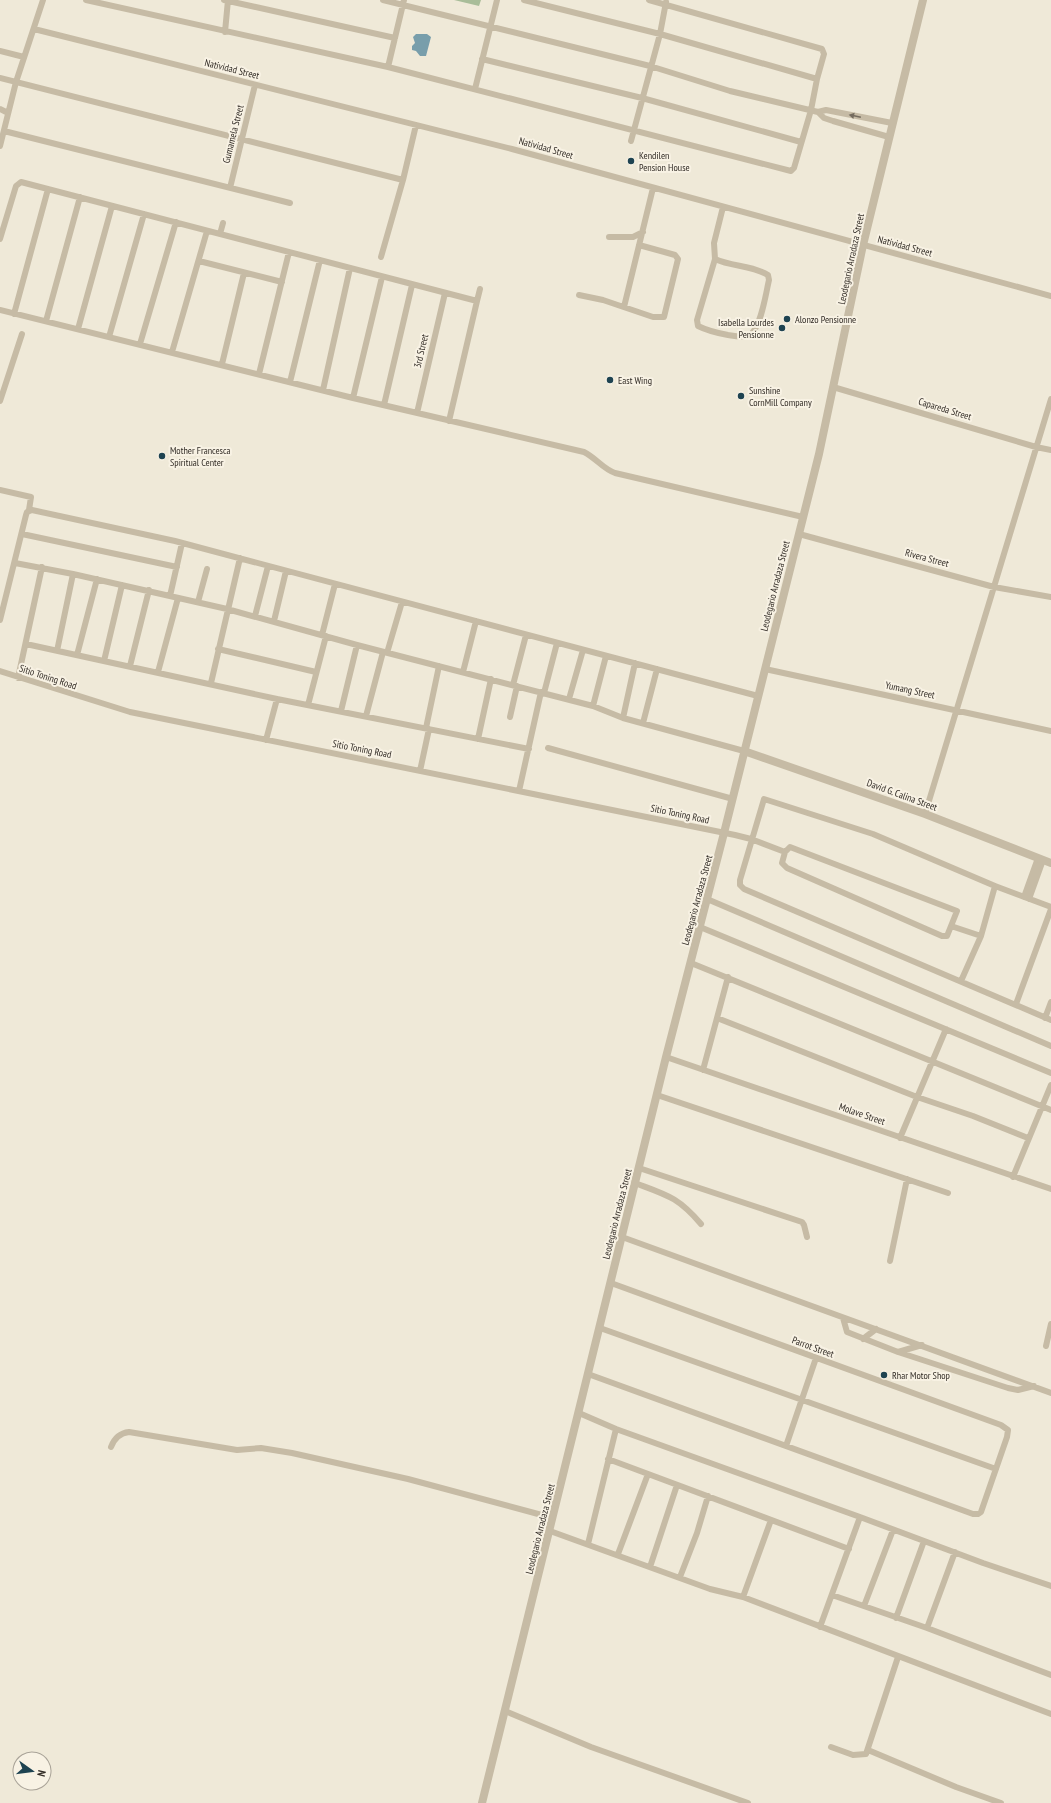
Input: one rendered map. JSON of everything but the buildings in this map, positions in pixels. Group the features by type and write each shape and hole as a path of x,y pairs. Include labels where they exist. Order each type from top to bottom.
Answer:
{"street":[{"path":"0,146 16,82 43,0"},
{"path":"86,0 388,67 634,129 791,171 794,168 811,110 824,54 822,49 666,2 649,0"},
{"path":"225,32 226,0 395,38"},
{"path":"383,0 403,2 490,27 650,66 730,91 818,112 824,118 888,137"},
{"path":"475,89 497,0"},
{"path":"524,0 660,34 817,79"},
{"name":"Leodegario Arradaza Street","path":"482,1803 666,1057 733,799 803,517 888,137 923,0"},
{"path":"388,67 403,2"},
{"path":"631,141 650,66 660,34 666,2"},
{"name":"Natividad Street","path":"34,29 416,125 1051,296"},
{"path":"0,50 24,57"},
{"path":"482,59 642,98 801,142"},
{"path":"0,78 242,138 403,180"},
{"name":"Gumamela Street","path":"230,188 255,85"},
{"path":"0,109 8,113"},
{"path":"818,112 826,110 892,124"},
{"path":"381,257 403,180 416,125"},
{"path":"4,131 290,203"},
{"path":"0,239 17,183 20,182 477,301"},
{"path":"624,307 653,188"},
{"path":"14,314 48,189"},
{"path":"46,321 80,197"},
{"path":"78,329 112,206"},
{"path":"715,259 725,263 761,271 768,275 769,280 762,309 755,329 750,335 740,337 708,331 698,326 698,320 715,259 714,243 723,207"},
{"path":"109,337 144,214"},
{"path":"140,344 176,222"},
{"path":"220,234 223,223"},
{"path":"172,352 207,230"},
{"path":"609,237 633,237 643,232"},
{"path":"579,295 659,318 664,317 666,314 678,259 675,255 639,245"},
{"path":"259,374 289,252"},
{"path":"290,382 320,260"},
{"path":"199,261 282,282"},
{"path":"323,390 350,268"},
{"path":"222,364 244,273"},
{"path":"353,398 382,277"},
{"path":"384,405 412,285"},
{"path":"449,421 480,289"},
{"name":"3rd Street","path":"417,413 445,293"},
{"path":"0,310 222,364 353,398 584,452 593,457 608,470 615,473 803,517"},
{"path":"0,401 22,334"},
{"name":"Capareda Street","path":"833,387 1036,447 1051,450"},
{"path":"925,814 1051,398"},
{"path":"0,490 31,497 29,510 26,515 0,620"},
{"path":"29,510 182,543 758,696"},
{"path":"22,534 176,567"},
{"name":"Rivera Street","path":"798,534 994,587 1051,597"},
{"path":"170,596 182,543"},
{"path":"211,683 240,558"},
{"path":"15,563 148,590 255,616 357,646 569,699 593,706 623,718 744,751"},
{"path":"255,616 268,566"},
{"path":"18,678 42,568"},
{"path":"198,602 207,569"},
{"path":"274,621 286,571"},
{"path":"57,651 74,574"},
{"path":"77,655 97,579"},
{"path":"308,705 335,584"},
{"path":"104,661 122,585"},
{"path":"130,666 148,590"},
{"path":"158,672 178,598"},
{"path":"366,716 402,602"},
{"path":"462,672 476,620"},
{"path":"510,717 526,634"},
{"path":"519,791 543,692 557,643"},
{"path":"26,644 211,683 277,699 529,749"},
{"path":"341,711 357,646"},
{"path":"218,649 316,672"},
{"path":"569,699 583,650"},
{"path":"593,706 606,656"},
{"path":"623,718 635,664"},
{"path":"420,771 439,666"},
{"path":"643,723 657,669"},
{"name":"Yumang Street","path":"765,669 1051,732"},
{"name":"Sitio Toning Road","path":"0,671 18,678 130,712 724,833 751,839 785,852"},
{"path":"478,738 491,679"},
{"path":"266,740 277,699"},
{"path":"548,748 733,799"},
{"name":"David G. Calina Street","path":"744,751 925,814 1051,863"},
{"path":"1016,1004 1051,908 994,886 872,834 764,799 740,880 740,885 744,889 1016,1004 1048,1019 1051,1002"},
{"path":"790,846 794,847 957,911 947,936 945,937 783,866 785,852 790,846"},
{"path":"1026,898 1040,859"},
{"path":"961,981 981,936 994,886"},
{"path":"707,899 1051,1046"},
{"path":"951,926 981,936"},
{"path":"700,927 1051,1073"},
{"path":"691,963 728,976 1051,1110"},
{"path":"703,1070 728,976"},
{"path":"717,1018 917,1097 973,1116 1028,1138"},
{"path":"900,1138 946,1029"},
{"name":"Molave Street","path":"666,1057 1013,1177 1051,1188"},
{"path":"1013,1177 1051,1085"},
{"path":"657,1095 948,1193"},
{"path":"639,1168 802,1222 807,1236"},
{"path":"890,1261 907,1179"},
{"path":"635,1183 675,1198 690,1210 701,1224"},
{"path":"622,1237 1051,1393"},
{"name":"Parrot Street","path":"611,1283 1001,1425 1008,1430 996,1469"},
{"path":"843,1318 847,1332 898,1352 1008,1388 1021,1389 1034,1386"},
{"path":"1046,1346 1051,1324"},
{"path":"588,1374 978,1514 981,1512 996,1469 600,1328"},
{"path":"863,1339 876,1329"},
{"path":"898,1352 922,1345"},
{"path":"786,1446 816,1358"},
{"path":"1016,1380 1021,1389"},
{"path":"579,1413 616,1429 860,1516 893,1530 990,1566 1051,1586"},
{"path":"588,1544 616,1429"},
{"path":"112,1447 114,1441 119,1436 129,1432 237,1450 261,1448 292,1453 408,1479 553,1518"},
{"path":"608,1459 849,1549"},
{"path":"618,1554 648,1474"},
{"path":"650,1567 677,1485"},
{"path":"680,1577 697,1533 708,1496"},
{"path":"820,1627 860,1516"},
{"path":"743,1597 771,1520"},
{"path":"864,1606 893,1530"},
{"path":"550,1531 618,1554 710,1589 743,1597 1051,1714"},
{"path":"896,1618 924,1541"},
{"path":"927,1628 955,1552"},
{"path":"832,1595 927,1628 1051,1675"},
{"path":"831,1747 853,1755 861,1756 866,1754 898,1657"},
{"path":"505,1711 591,1747 748,1803"},
{"path":"868,1750 956,1787 1001,1803"}],"green space":[{"path":"454,0 481,0 479,6"}],"water":[{"path":"416,34 427,34 431,37 426,56 420,56 416,51 412,50 412,46 415,43 413,37"}],"place":[{"name":"Kendilen Pension House","path":"631,161"},
{"name":"Alonzo Pensionne","path":"787,319"},
{"name":"Isabella Lourdes Pensionne","path":"782,328"},
{"name":"East Wing","path":"610,380"},
{"name":"Sunshine CornMill Company","path":"741,396"},
{"name":"Mother Francesca Spiritual Center","path":"162,456"},
{"name":"Rhar Motor Shop","path":"884,1375"}]}
